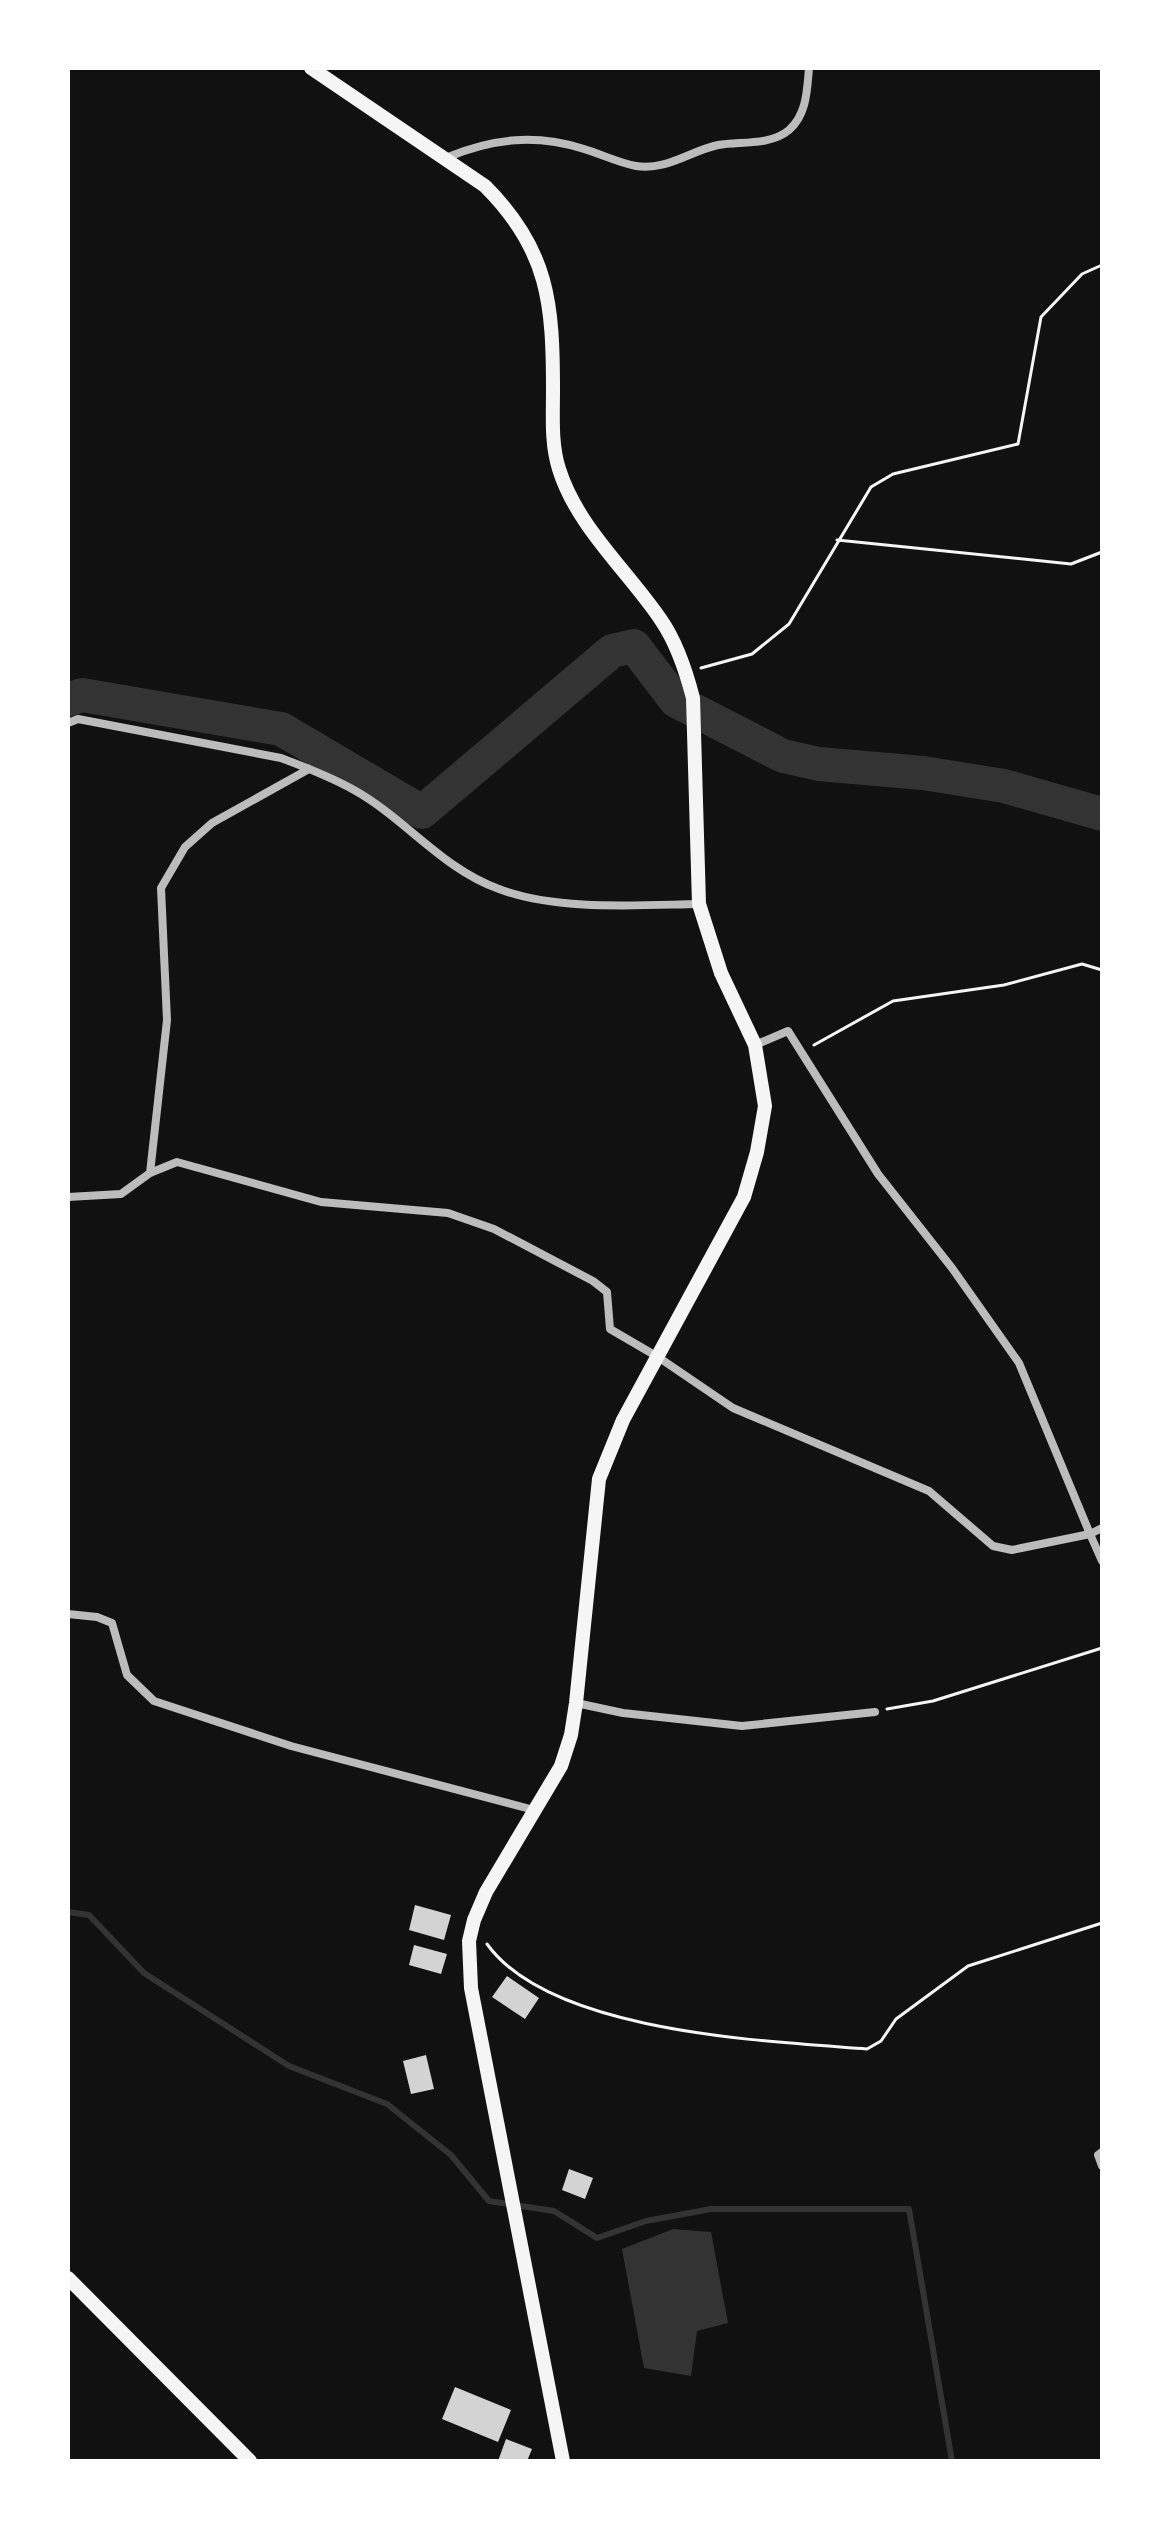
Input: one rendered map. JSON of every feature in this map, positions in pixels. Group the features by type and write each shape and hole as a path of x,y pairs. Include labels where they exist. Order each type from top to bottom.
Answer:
{"main road":[{"path":"311,68 448,157 509,210 541,265 549,295 553,440 559,469 572,500 592,530 663,622 686,672 693,698 699,904 721,973 755,1045 765,1106 757,1152 744,1197 609,1449 599,1479 571,1735 561,1766 486,1892 469,1941 471,1988 563,2461"},
{"path":"68,2278 250,2461"}],"street":[{"path":"448,157 484,142 516,139 580,148 637,166 659,166 716,146 762,141 787,132 798,118 807,99 809,68"},
{"path":"68,723 78,719 281,758 355,790 441,859 500,890 608,905 699,904"},
{"path":"150,1173 167,1020 161,888 185,847 212,823 309,769"},
{"path":"755,1045 788,1031 878,1174 952,1268 1019,1363 1102,1561"},
{"path":"68,1197 121,1194 150,1173 177,1162 321,1202 448,1213 494,1229 593,1281 607,1292 610,1329 733,1408 929,1491 993,1546 1012,1550 1090,1534 1102,1528"},
{"path":"68,1614 97,1617 112,1623 127,1675 154,1701 291,1746 534,1810"},
{"path":"576,1703 623,1713 742,1726 875,1712"},
{"path":"1102,2152 1098,2155 1102,2166"}],"path":[{"path":"686,672 752,654 789,624 871,487 893,474 1018,444 1041,317 1082,274 1102,265"},
{"path":"837,540 1071,564 1102,552"},
{"path":"801,1052 893,1001 1004,985 1082,964 1102,970"},
{"path":"875,1712 933,1701 1102,1648"},
{"path":"474,1920 498,1958 509,1967 603,2015 722,2037 867,2049 881,2041 896,2019 968,1966 1102,1923"}],"shaded area":[{"path":"673,2229 711,2232 728,2323 697,2331 691,2376 644,2368 622,2249"}],"building":[{"path":"415,1905 451,1915 444,1940 409,1930"},
{"path":"414,1945 447,1954 441,1974 409,1965"},
{"path":"507,1976 539,1998 525,2019 492,1997"},
{"path":"426,2055 434,2089 411,2094 403,2061"},
{"path":"569,2169 593,2178 585,2199 562,2190"},
{"path":"455,2387 511,2410 498,2442 442,2419"},
{"path":"506,2439 532,2449 527,2461 498,2461"}],"waterway":[{"path":"68,700 82,695 281,729 422,812 612,651 634,646 676,701 783,756 819,764 923,773 1004,786 1102,814"},
{"path":"68,1912 89,1915 144,1973 289,2066 387,2104 451,2155 489,2201 554,2211 597,2238 646,2221 711,2209 909,2209 952,2461"}]}
